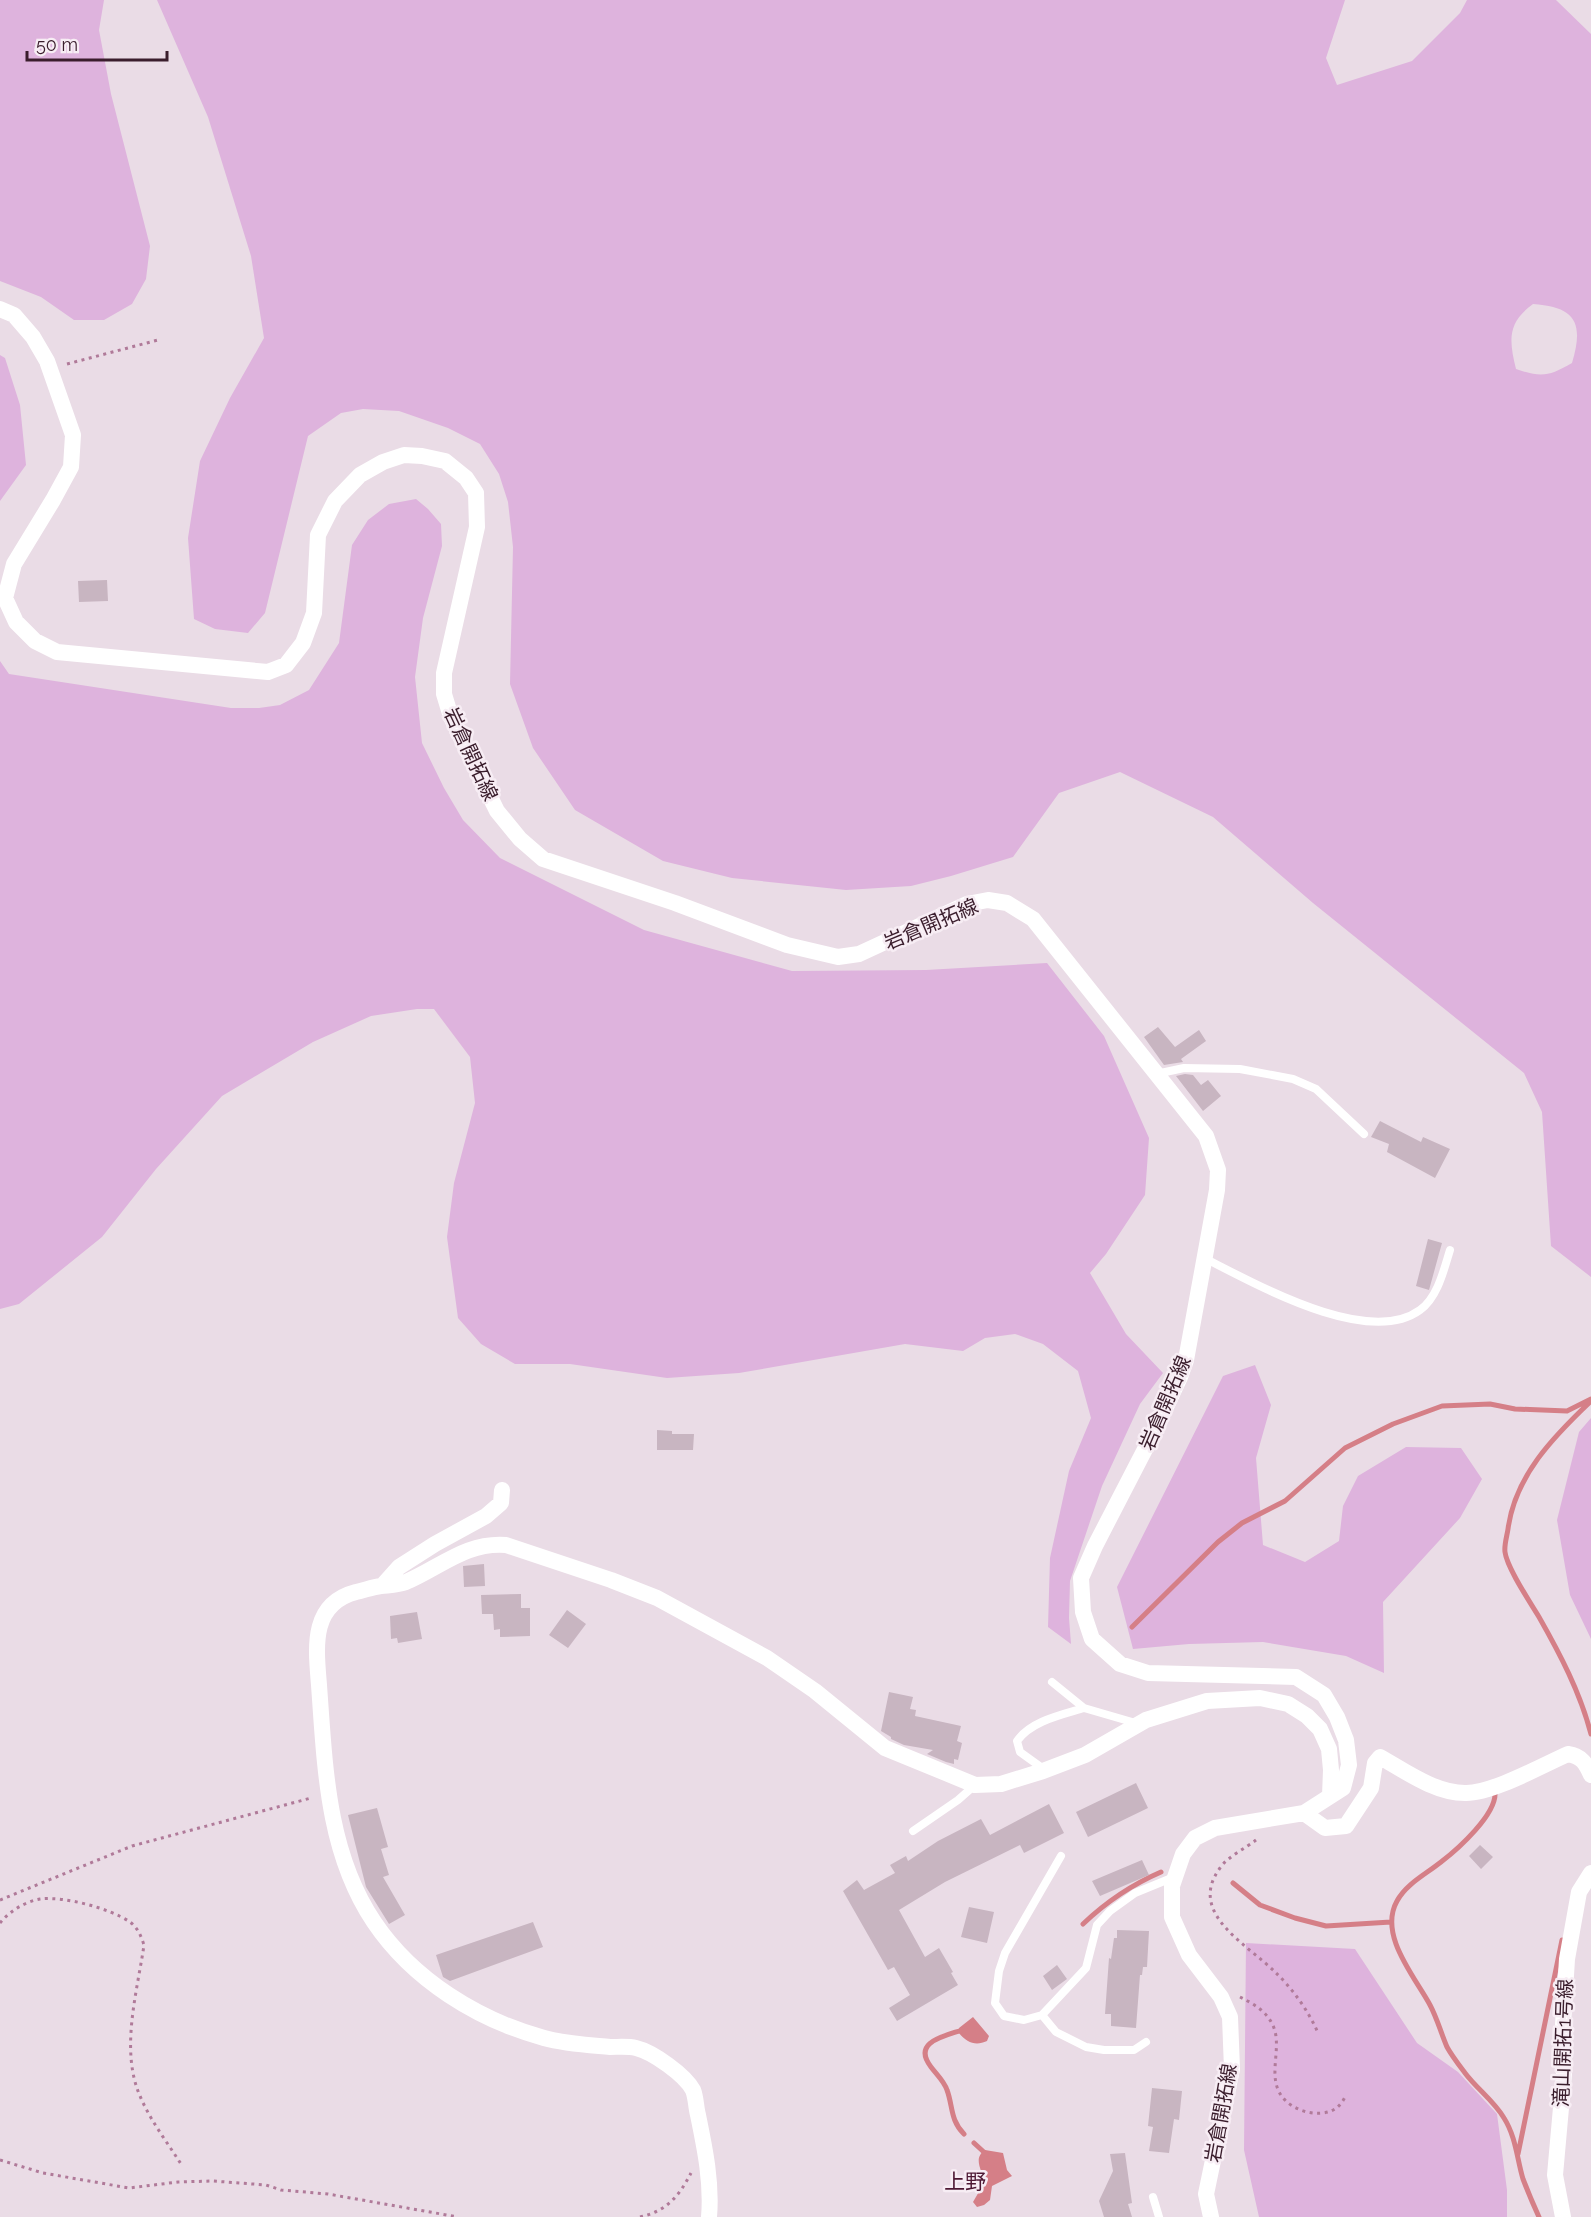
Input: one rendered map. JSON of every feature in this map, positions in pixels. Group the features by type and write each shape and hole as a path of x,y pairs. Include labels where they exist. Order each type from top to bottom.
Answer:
{"street":[{"name":"岩倉開拓線","path":"0,309 14,315 33,337 49,368 73,435 71,467 54,500 14,564 5,598 16,622 35,641 57,652 268,672 286,665 303,643 315,613 318,535 335,501 360,475 383,462 404,455 445,461 466,477 476,493 477,527 444,674 444,694 451,717 497,811 520,839 543,859 675,903 787,945 838,957 859,954 968,903 988,900 1007,903 1033,919 1206,1136 1218,1170 1217,1190 1186,1360 1180,1377 1081,1578 1083,1612 1092,1640 1120,1664 1148,1673 1296,1677 1324,1695 1346,1740 1349,1765 1343,1788 1304,1813 1215,1828 1195,1838 1183,1854 1175,1876 1172,1886 1172,1917 1189,1955 1221,1997 1230,2017 1232,2069 1206,2194 1211,2217"},
{"path":"382,1586 399,1568 435,1544 486,1516 501,1503 502,1491"},
{"path":"709,2217 711,2196 705,2148 693,2090 670,2066 638,2048 572,2044 543,2038 487,2017 437,1989 407,1962 375,1923 357,1893 334,1825 328,1794 316,1643 321,1620 330,1606 345,1595 382,1586 394,1586 467,1550 489,1544 506,1545 657,1598 767,1658 815,1691 885,1748 975,1785 1001,1784 1045,1770 1085,1755 1140,1724 1207,1701 1260,1698 1288,1704 1307,1716 1320,1729 1329,1749 1330,1796"},
{"path":"1304,1813 1325,1828 1346,1826 1371,1788 1375,1763 1380,1757 1417,1778 1463,1793 1483,1791 1568,1754 1576,1755 1586,1762 1591,1775"},
{"name":"滝山開拓1号線","path":"1563,2217 1556,2175 1564,2074 1563,2024 1567,1959 1579,1892 1591,1873"}],"lane":[{"path":"1156,1074 1184,1068 1240,1069 1293,1079 1316,1089 1364,1134"},
{"path":"1206,1259 1315,1311 1367,1322 1400,1320 1422,1310 1436,1290 1450,1250"},
{"path":"1052,1682 1084,1707 1140,1724"},
{"path":"1045,1770 1020,1752 1017,1741 1024,1731 1053,1717 1084,1707"},
{"path":"913,1831 958,1800 975,1785"},
{"path":"1061,1856 1005,1953 999,1971 995,2003 1004,2016 1024,2020 1042,2015 1086,1968 1097,1925 1110,1911 1135,1893 1175,1876"},
{"path":"1042,2015 1056,2032 1086,2047 1104,2050 1134,2050 1146,2042"},
{"path":"1153,2197 1159,2217"}],"path":[{"path":"49,368 158,340"},
{"path":"0,1900 132,1846 328,1794"},
{"path":"1260,1838 1220,1867 1211,1886 1211,1905 1218,1922 1278,1974 1312,2019 1318,2033"},
{"path":"0,1923 21,1905 40,1899 63,1900 104,1910 130,1922 140,1933 144,1945 131,2039 133,2073 140,2097 181,2164"},
{"path":"1221,1997 1234,1995 1258,2006 1274,2028 1275,2078 1281,2098 1294,2107 1312,2114 1335,2110 1343,2103 1346,2095"},
{"path":"640,2217 649,2215 673,2202 705,2148"},
{"path":"0,2160 44,2173 129,2188 178,2182 213,2181 266,2185 281,2190 328,2194 458,2217"}],"shaded area":[{"path":"0,0 104,0 99,30 111,94 150,246 146,279 132,304 104,320 74,320 41,297 0,281"},
{"path":"157,0 1345,0 1326,58 1337,85 1412,61 1460,13 1467,0 1556,0 1591,34 1591,1277 1551,1246 1542,1112 1524,1073 1313,903 1213,817 1120,772 1059,793 1013,857 911,886 846,890 732,878 663,861 575,810 533,748 510,684 513,547 508,502 499,474 480,444 448,428 399,411 363,409 341,413 308,436 265,613 248,633 215,629 194,619 188,538 200,461 230,398 264,338 251,256 208,117","holes":["1533,304 1548,306 1567,313 1573,320 1577,337 1572,363 1545,374 1532,374 1516,369 1511,341 1514,325"]},
{"path":"0,355 5,358 20,405 26,465 0,501"},
{"path":"416,499 441,524 442,546 423,618 415,677 422,743 463,820 500,858 644,930 792,971 926,970 1047,963 1104,1036 1149,1138 1145,1195 1106,1254 1090,1273 1126,1334 1163,1373 1140,1404 1102,1486 1070,1581 1071,1644 1048,1627 1050,1558 1069,1471 1091,1418 1078,1371 1043,1344 1015,1334 985,1338 963,1351 905,1344 739,1373 667,1378 570,1364 515,1364 481,1344 458,1318 447,1237 454,1183 475,1103 470,1057 434,1009 417,1009 371,1016 313,1042 222,1096 156,1169 102,1237 19,1304 0,1309 0,661 9,674 231,708 280,705 309,690 339,643 352,545 368,520 389,504"},
{"path":"1255,1365 1271,1405 1256,1458 1263,1545 1305,1562 1339,1541 1343,1506 1358,1476 1406,1447 1461,1448 1482,1479 1460,1518 1383,1602 1384,1673 1346,1656 1263,1642 1189,1644 1133,1649 1117,1587 1223,1376"},
{"path":"1591,1418 1591,1639 1570,1595 1557,1520 1579,1432"},
{"path":"1246,1943 1355,1949 1417,2043 1458,2072 1497,2114 1507,2190 1507,2217 1259,2217 1244,2150"},
{"path":"973,2017 989,2036 987,2041 972,2043 959,2033 959,2028"},
{"path":"985,2150 1003,2153 1007,2170 1012,2176 992,2186 990,2200 977,2207 973,2202 984,2183 979,2157"}],"building":[{"path":"107,580 108,601 79,602 78,581"},
{"path":"1158,1027 1175,1047 1199,1030 1206,1041 1181,1059 1183,1062 1164,1065 1144,1037"},
{"path":"1193,1075 1201,1085 1208,1080 1221,1096 1203,1111 1176,1076"},
{"path":"1380,1121 1421,1142 1423,1137 1450,1149 1435,1178 1387,1152 1389,1144 1371,1137"},
{"path":"1428,1239 1442,1243 1429,1290 1416,1286"},
{"path":"657,1430 672,1431 672,1434 694,1434 693,1450 657,1450"},
{"path":"484,1564 485,1586 464,1587 463,1566"},
{"path":"521,1594 521,1608 530,1608 530,1636 500,1637 500,1629 494,1630 493,1614 482,1614 481,1595"},
{"path":"567,1610 586,1624 568,1648 549,1635"},
{"path":"417,1612 422,1639 398,1643 397,1638 391,1639 390,1616"},
{"path":"889,1692 913,1697 910,1709 916,1710 915,1716 961,1726 957,1741 962,1743 958,1760 954,1759 954,1764 927,1754 933,1750 904,1745 881,1731"},
{"path":"1136,1783 1148,1808 1088,1837 1076,1812"},
{"path":"1049,1804 1064,1833 1024,1853 1020,1845 945,1882 899,1910 925,1957 939,1948 958,1985 897,2021 889,2008 910,1995 894,1967 888,1970 843,1891 857,1880 864,1890 895,1873 890,1865 906,1856 908,1861 938,1841 981,1819 990,1835"},
{"path":"377,1808 388,1847 381,1849 389,1875 383,1877 405,1915 389,1924 366,1887 348,1815"},
{"path":"1480,1845 1493,1857 1481,1869 1469,1856"},
{"path":"1142,1860 1149,1875 1100,1896 1092,1881"},
{"path":"969,1907 994,1912 987,1943 961,1937"},
{"path":"533,1922 543,1947 450,1981 443,1977 436,1955"},
{"path":"1117,1930 1149,1931 1147,1967 1143,1967 1142,1975 1140,1975 1136,2028 1111,2026 1111,2014 1105,2014 1109,1958 1111,1959"},
{"path":"1057,1965 1067,1979 1052,1990 1043,1976"},
{"path":"1152,2088 1182,2091 1179,2120 1174,2119 1169,2153 1149,2151 1153,2127 1148,2126"},
{"path":"1125,2153 1132,2203 1128,2204 1132,2217 1104,2217 1099,2201 1113,2171 1110,2154"}],"waterway":[{"path":"1132,1627 1218,1542 1242,1523 1285,1501 1345,1448 1393,1424 1442,1406 1490,1404 1515,1409 1567,1411 1591,1399"},
{"path":"1591,1401 1550,1443 1527,1475 1512,1510 1505,1549 1514,1576 1547,1631 1569,1674 1591,1734"},
{"path":"1495,1792 1490,1810 1466,1840 1411,1884 1401,1895 1392,1914 1392,1928 1401,1955 1430,2005 1449,2050 1508,2125 1523,2179 1539,2217"},
{"path":"1083,1924 1119,1895 1161,1872"},
{"path":"1233,1883 1260,1905 1326,1926 1391,1922"},
{"path":"1518,2154 1562,1940"},
{"path":"964,2134 954,2118 946,2087 931,2067 925,2051 933,2041 965,2029"},
{"path":"974,2143 986,2154"}],"district":[{"name":"上野","path":"965,2182"}]}
